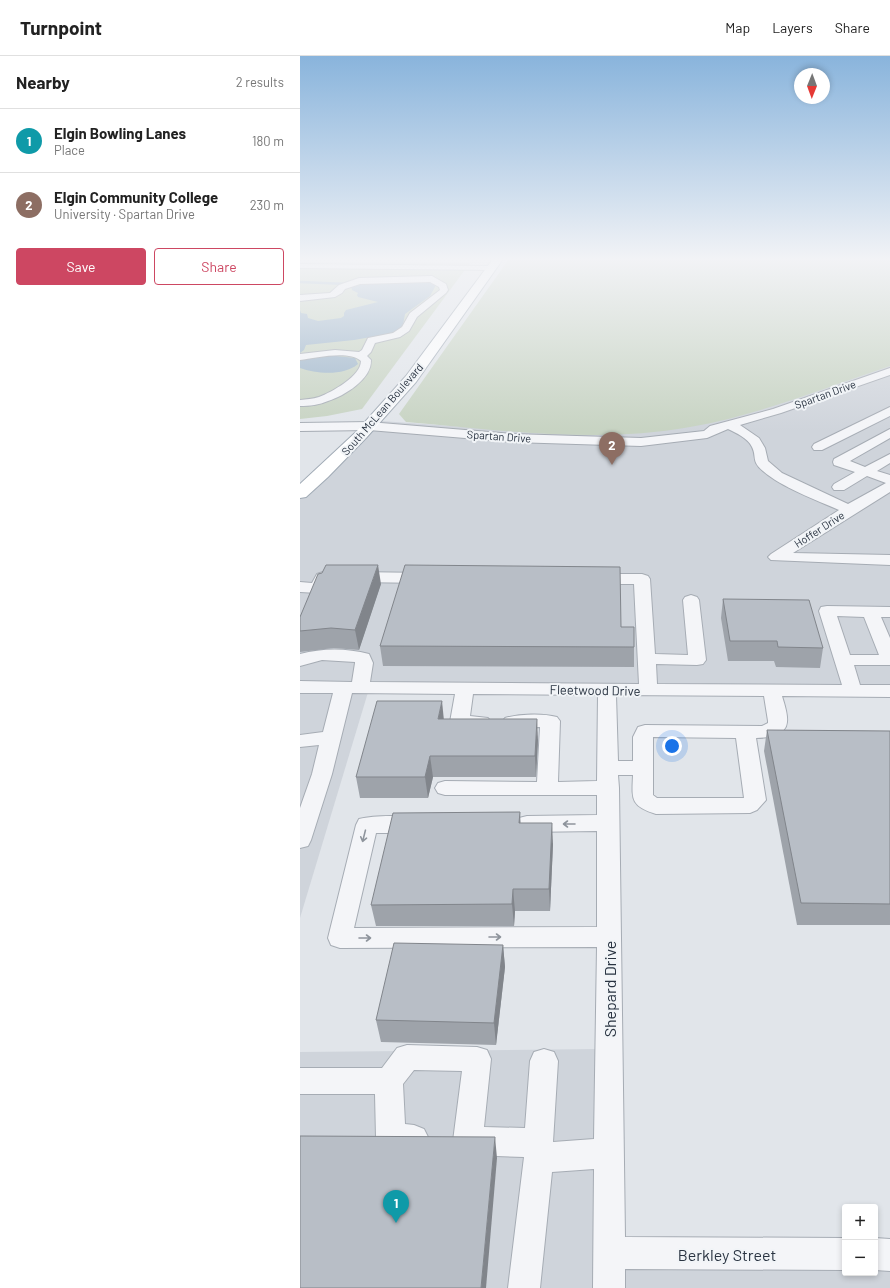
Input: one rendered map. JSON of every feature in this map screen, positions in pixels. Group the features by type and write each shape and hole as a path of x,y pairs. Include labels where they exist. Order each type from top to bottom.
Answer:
{"main road":[{"name":"South McLean Boulevard","path":"300,493 322,474 369,426 411,379 456,316"}],"street":[{"path":"300,357 330,353 361,355 366,352 372,340 396,335 406,329 412,316"},
{"path":"300,403 330,397 358,377 366,369 366,360 361,355"},
{"name":"Spartan Drive","path":"300,427 369,426 512,438 641,442 706,434 714,429 778,411 890,371"},
{"path":"871,377 890,383"},
{"path":"818,447 890,411"},
{"name":"Hoffer Drive","path":"730,425 739,429 753,440 760,448 760,460 777,476 849,510"},
{"path":"890,433 839,462 890,480"},
{"path":"839,487 890,458"},
{"path":"849,510 890,486"},
{"name":"Hoffer Drive","path":"849,510 776,557 890,560"},
{"path":"300,587 318,588 323,577 442,578"},
{"path":"578,578 642,579 648,690"},
{"path":"646,659 698,660 691,600"},
{"path":"853,691 827,611 890,612"},
{"path":"843,660 890,660 871,612"},
{"path":"300,661 313,655 356,656 363,658 364,663 331,737 322,774 300,840"},
{"name":"Fleetwood Drive","path":"300,687 890,691"},
{"path":"465,688 460,722 550,722 547,789"},
{"name":"Shepard Drive","path":"607,690 610,1153 609,1288"},
{"path":"745,732 755,800 750,805 656,806 650,804 643,798 643,737 645,732 657,730 764,732 776,727 778,721 772,690"},
{"path":"300,741 331,737"},
{"path":"446,788 547,789 608,778 643,768"},
{"path":"437,824 367,825 340,938 609,936"},
{"path":"507,824 608,824"},
{"path":"450,1140 476,1059 407,1057 390,1081 391,1138 450,1140 539,1151 610,1153"},
{"path":"524,1288 539,1151 544,1061"},
{"path":"300,1081 390,1081"},
{"name":"Berkley Street","path":"610,1253 842,1254"},
{"path":"878,1254 890,1254"}],"shaded area":[{"path":"890,364 890,685 300,682 300,498 381,421 540,432"},
{"path":"300,689 369,689 300,918"},
{"path":"600,1049 597,1288 300,1288 300,1052"},
{"path":"619,1262 842,1263 842,1276 878,1276 878,1263 890,1264 890,1288 618,1288"}],"green space":[{"path":"300,316 430,316 362,409 327,416 300,419"},
{"path":"468,316 890,316 890,366 791,400 741,416 716,422 655,432 620,435 584,435 513,432 406,422 399,414"}],"water":[{"path":"300,316 308,316 308,318 318,321 343,316 405,316 403,325 394,333 354,340 306,345 304,350 300,353"},
{"path":"327,355 355,358 358,364 345,371 330,373 314,372 300,368 300,360"}],"building":[{"path":"326,565 378,565 355,630 331,628 300,631 300,617 318,574 322,573"},
{"path":"405,565 620,567 621,627 634,627 634,647 380,646"},
{"path":"723,599 809,600 823,648 778,647 777,641 730,641"},
{"path":"377,701 442,701 438,719 537,719 535,756 430,756 425,777 356,777"},
{"path":"767,730 890,731 890,904 801,903"},
{"path":"520,812 519,823 552,823 549,889 513,889 512,904 371,905 393,813"},
{"path":"394,943 503,945 494,1023 376,1020"},
{"path":"300,1136 495,1137 481,1288 300,1288"}],"place":[{"name":"Elgin Community College","path":"612,465"},
{"name":"Elgin Bowling Lanes","path":"396,1223"}]}
